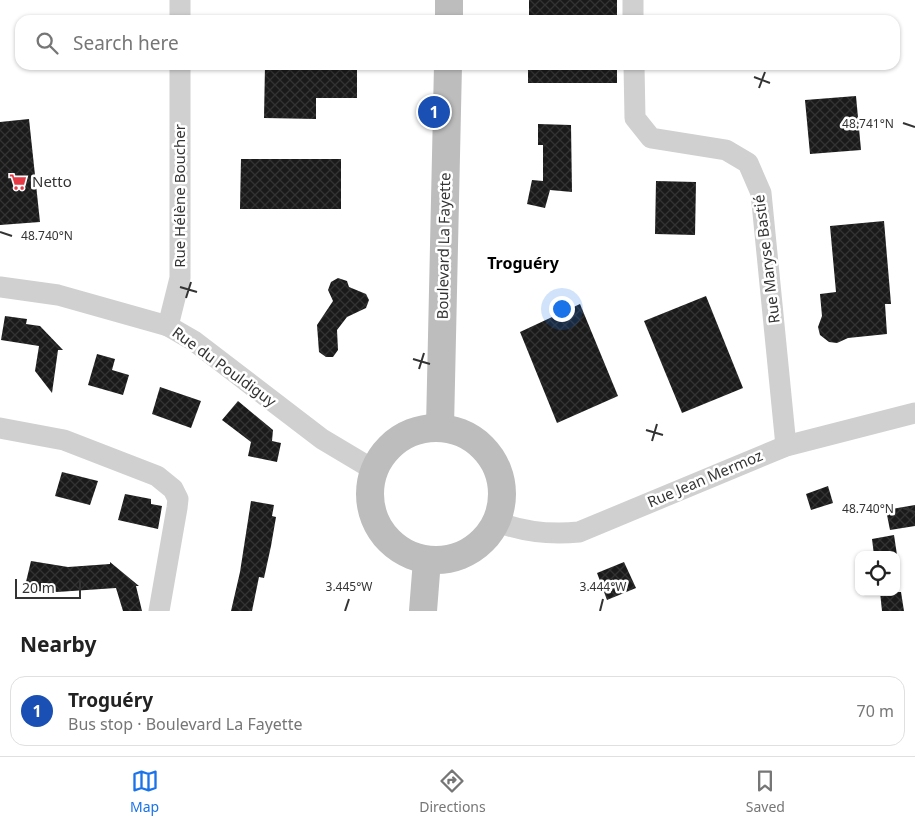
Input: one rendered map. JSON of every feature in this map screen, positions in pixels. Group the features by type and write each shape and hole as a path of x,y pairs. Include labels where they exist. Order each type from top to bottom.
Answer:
{"main road":[{"path":"449,0 449,15"},
{"name":"Boulevard La Fayette","path":"440,427 448,70"},
{"path":"440,427 467,436 480,443 494,460 502,480 503,502 497,522 480,545 455,558 427,560 406,554 388,540 376,523 370,502 370,484 379,458 395,441 416,430 440,427"},
{"path":"423,611 427,560"}],"street":[{"path":"180,0 180,15"},
{"path":"633,0 633,15"},
{"name":"Rue Hélène Boucher","path":"168,326 180,278 180,70"},
{"name":"Rue Maryse Bastié","path":"634,70 635,118 651,138 726,150 748,163 761,193 786,446"},
{"name":"Rue du Pouldiguy","path":"0,287 58,295 168,326 194,341 322,439 374,470"},
{"name":"Rue Jean Mermoz","path":"497,522 521,530 556,535 579,532 786,446 915,413"},
{"path":"0,428 64,440 157,476 174,489 178,498 177,508 158,611"}],"building":[{"path":"529,0 617,0 617,15 529,15"},
{"path":"265,70 357,70 357,98 316,98 316,119 264,118"},
{"path":"528,70 617,70 617,83 528,83"},
{"path":"856,96 861,150 810,154 805,100"},
{"name":"Netto","path":"29,119 40,222 0,225 0,122"},
{"path":"538,124 571,125 572,192 550,190 545,208 527,204 532,180 543,181 543,145 538,145"},
{"path":"241,159 341,159 341,209 240,209"},
{"path":"656,181 696,182 695,235 655,234"},
{"path":"884,221 891,304 885,304 887,334 848,338 837,343 829,342 820,335 818,327 822,316 820,294 836,292 830,226"},
{"path":"338,278 347,281 349,287 366,294 369,300 366,308 347,317 337,330 338,350 333,357 326,357 319,352 317,325 333,301 328,290 331,282"},
{"path":"706,296 743,388 682,413 644,321"},
{"path":"580,304 618,396 557,423 520,332"},
{"path":"5,316 27,319 26,324 40,326 63,350 58,350 52,393 35,371 39,346 1,340"},
{"path":"97,354 115,359 112,370 129,375 123,395 88,385"},
{"path":"160,387 201,401 191,428 152,414"},
{"path":"238,401 273,430 272,441 281,443 277,462 248,456 251,442 222,420"},
{"path":"62,472 98,481 90,505 55,496"},
{"path":"828,486 833,503 811,510 806,494"},
{"path":"125,494 151,499 151,504 162,506 158,529 118,520"},
{"path":"251,501 274,505 272,516 276,517 271,546 264,578 259,577 252,611 231,611 240,572"},
{"path":"915,505 915,526 890,530 886,510"},
{"path":"894,535 896,551 874,551 872,539"},
{"path":"31,561 68,567 110,564 110,562 139,586 136,586 142,611 123,611 116,588 57,592 29,590 29,587 25,586"},
{"path":"624,562 636,588 607,600 597,573"},
{"path":"901,592 904,611 882,611 880,596 900,596"}],"place":[{"name":"Troguéry","path":"434,112"},
{"name":"Netto","path":"18,182"}],"district":[{"name":"Troguéry","path":"523,263"}]}
